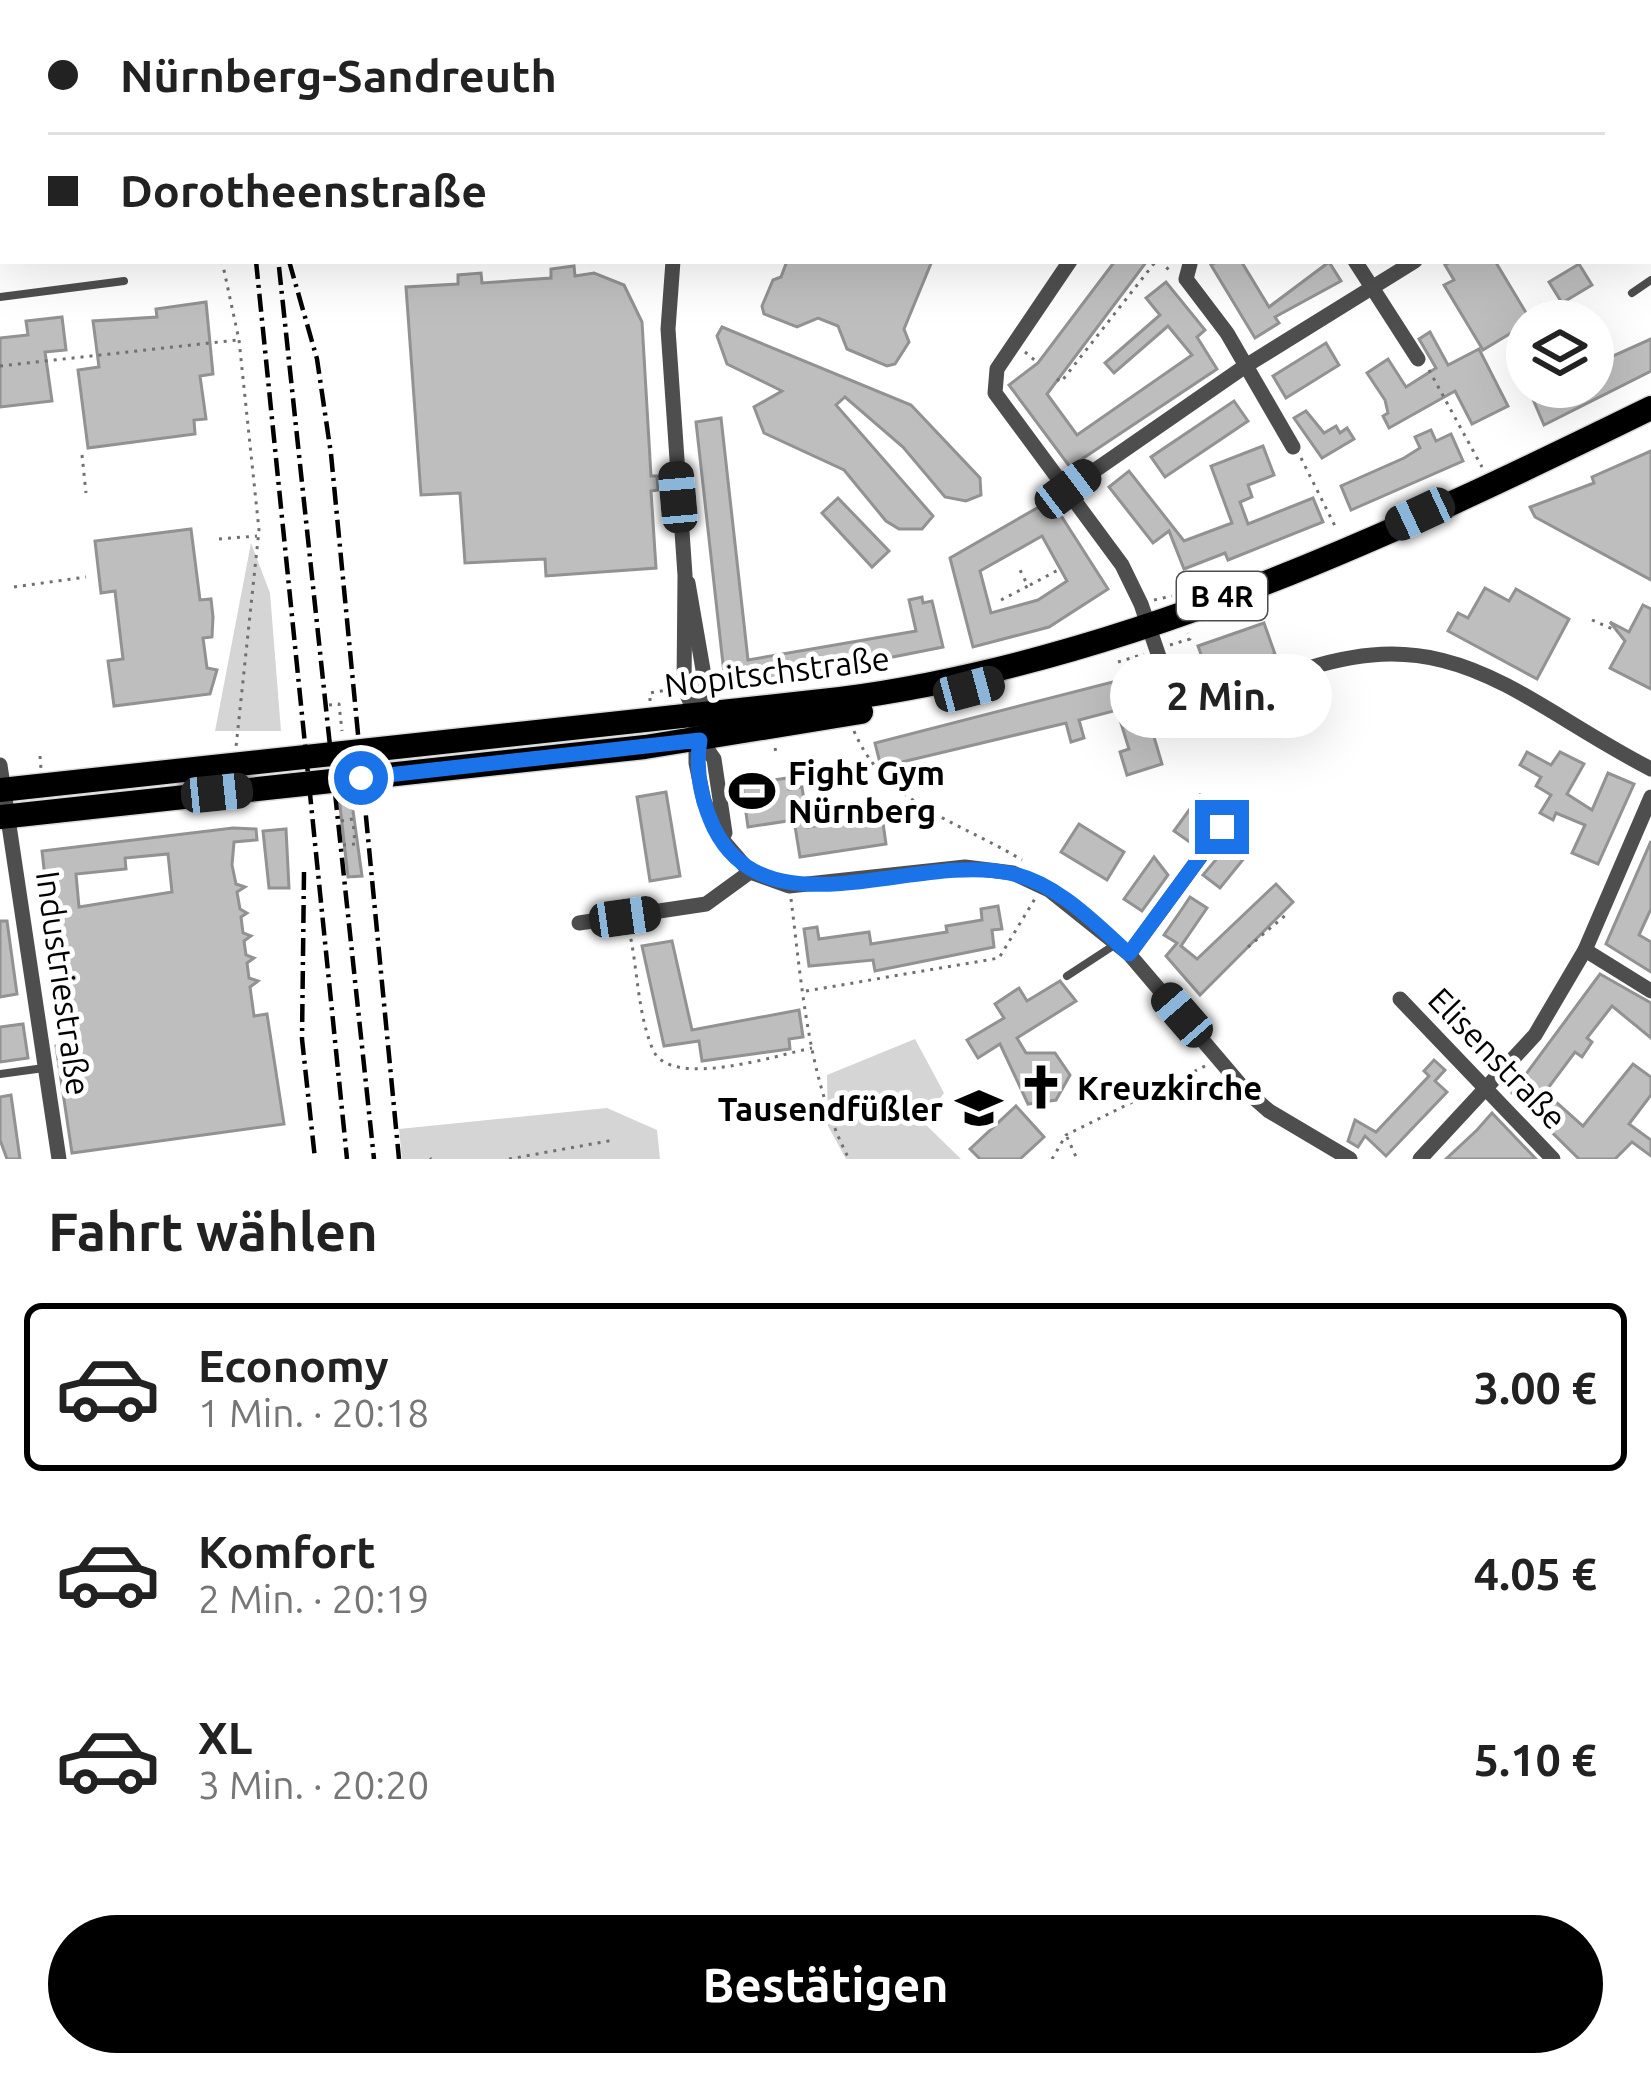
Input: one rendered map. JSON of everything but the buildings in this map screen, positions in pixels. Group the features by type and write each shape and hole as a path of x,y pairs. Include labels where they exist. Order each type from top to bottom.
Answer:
{"main road":[{"name":"Nopitschstraße","path":"1150,630 1354,544 1651,408"},
{"name":"Nopitschstraße","path":"5,816 969,689 1333,568 1651,427"},
{"name":"Nopitschstraße","path":"2,781 698,727"}],"street":[{"path":"669,264 671,420 685,574 684,688 714,760 718,805 733,854 750,872 789,886 965,867 1043,886 1123,948 1269,1112 1350,1159"},
{"path":"1068,264 993,382 995,393 1122,565 1180,718"},
{"path":"1190,264 1186,279 1227,333 1293,447"},
{"path":"1356,264 1418,359"},
{"path":"1068,489 1244,367 1410,264"},
{"path":"1286,676 1365,652 1452,663 1502,679 1651,769"},
{"name":"Nopitschstraße","path":"2,781 5,816"},
{"path":"1420,1159 1487,1093 1535,1035 1585,950 1651,797"},
{"name":"Industriestraße","path":"5,816 58,1159"},
{"path":"1123,948 1222,827"},
{"path":"579,923 706,904 750,872"},
{"path":"1585,950 1651,991"},
{"name":"Elisenstraße","path":"1400,998 1553,1159"}],"lane":[{"path":"1632,293 1651,280"},
{"path":"0,298 124,281"},
{"path":"1067,976 1123,948"},
{"path":"0,1074 45,1068"}],"path":[{"path":"223,264 239,340 259,536 236,748"},
{"path":"1057,379 1061,382 1154,264"},
{"path":"0,366 239,340"},
{"path":"1418,359 1483,468"},
{"path":"1293,447 1338,531"},
{"path":"82,455 86,493"},
{"path":"220,539 259,536"},
{"path":"1001,600 1060,569"},
{"path":"1020,570 1028,586"},
{"path":"14,587 86,578"},
{"path":"1592,620 1617,631"},
{"path":"1180,718 1194,722 1280,690 1286,676"},
{"path":"650,693 650,703"},
{"path":"328,705 339,704 342,731"},
{"path":"853,729 884,782 906,799 1032,865 1025,878"},
{"path":"341,821 353,819 352,813"},
{"path":"343,845 355,844 353,821"},
{"path":"789,886 812,1048 830,1123 849,1159"},
{"path":"805,991 999,958 1043,886"},
{"path":"1248,946 1287,914"},
{"path":"625,917 640,1003 655,1054 664,1064 692,1072 812,1048"},
{"path":"1052,1159 1066,1136 1219,1059"},
{"path":"1066,1136 1077,1159"},
{"path":"509,1159 614,1140"}],"shaded area":[{"path":"251,543 270,593 281,731 215,731"},
{"path":"915,1039 944,1093 923,1122 961,1159 846,1159 828,1126 827,1075"},
{"path":"607,1108 657,1130 660,1159 402,1159 399,1129"}],"railway":[{"path":"256,264 347,1159"},
{"path":"290,264 317,359 331,454 399,1159"},
{"path":"279,267 374,1159"},
{"path":"304,872 302,1039 315,1159"}],"place":[{"name":"Fight Gym Nürnberg","path":"752,791"},
{"name":"Kreuzkirche","path":"1041,1087"},
{"name":"Tausendfüßler","path":"979,1108"}],"route":[{"path":"361,778 700,740 696,763 707,811 718,836 750,872 805,887 921,869 965,867 1013,873 1083,913 1129,954 1222,827"}]}
